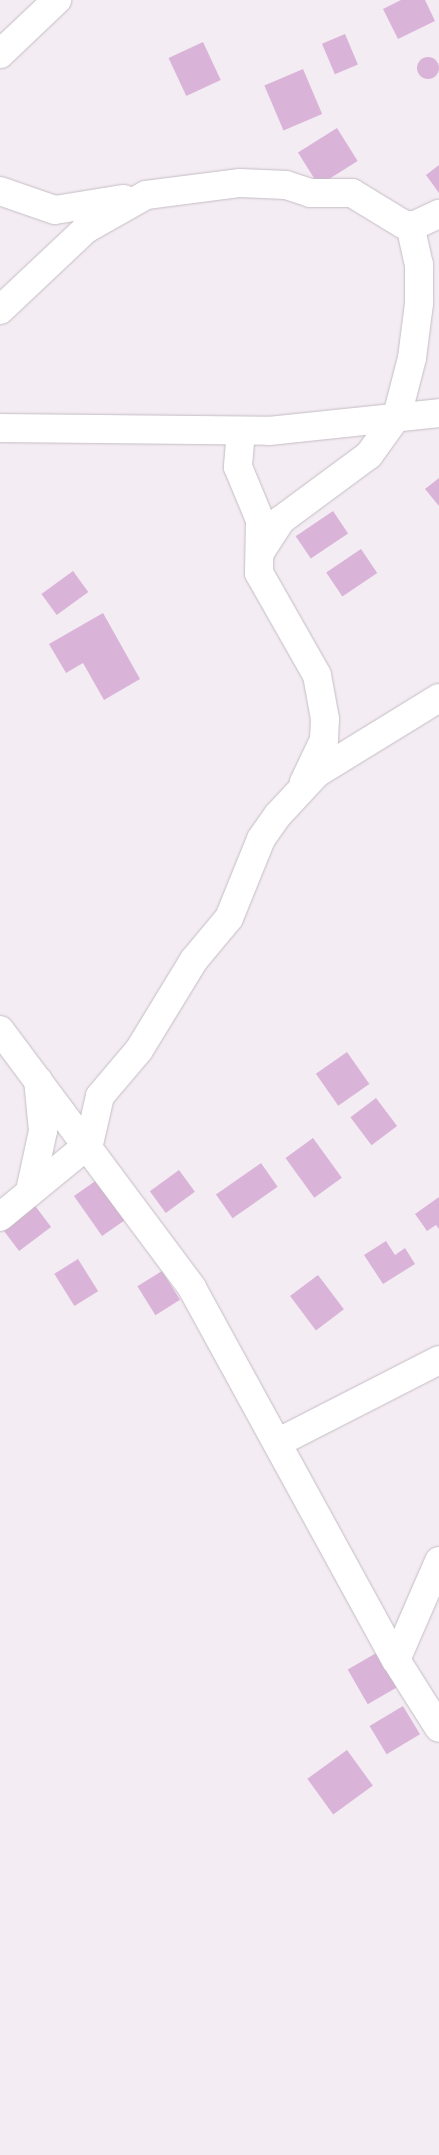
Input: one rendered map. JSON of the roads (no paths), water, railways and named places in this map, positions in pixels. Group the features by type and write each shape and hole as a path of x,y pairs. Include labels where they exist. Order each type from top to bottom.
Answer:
{"street":[{"path":"0,54 57,0"},
{"path":"0,191 55,210 146,195 240,183 286,185 310,193 339,191 352,193 410,225 419,265 420,303 412,358 397,416 369,456 281,520 261,551"},
{"path":"0,310 86,229 146,195"},
{"path":"410,225 439,214"},
{"path":"0,428 241,431 439,413"},
{"path":"0,1217 89,1144 100,1096 140,1050 194,960 229,918 261,839 301,788 324,740 325,719 317,675 259,573 261,551 260,520 238,467 241,431"},
{"path":"301,788 352,750 439,698"},
{"path":"0,1030 89,1144 192,1288 279,1442 396,1660 439,1728"},
{"path":"30,1191 43,1131 38,1079"},
{"path":"279,1442 439,1360"},
{"path":"396,1660 439,1561"}]}
